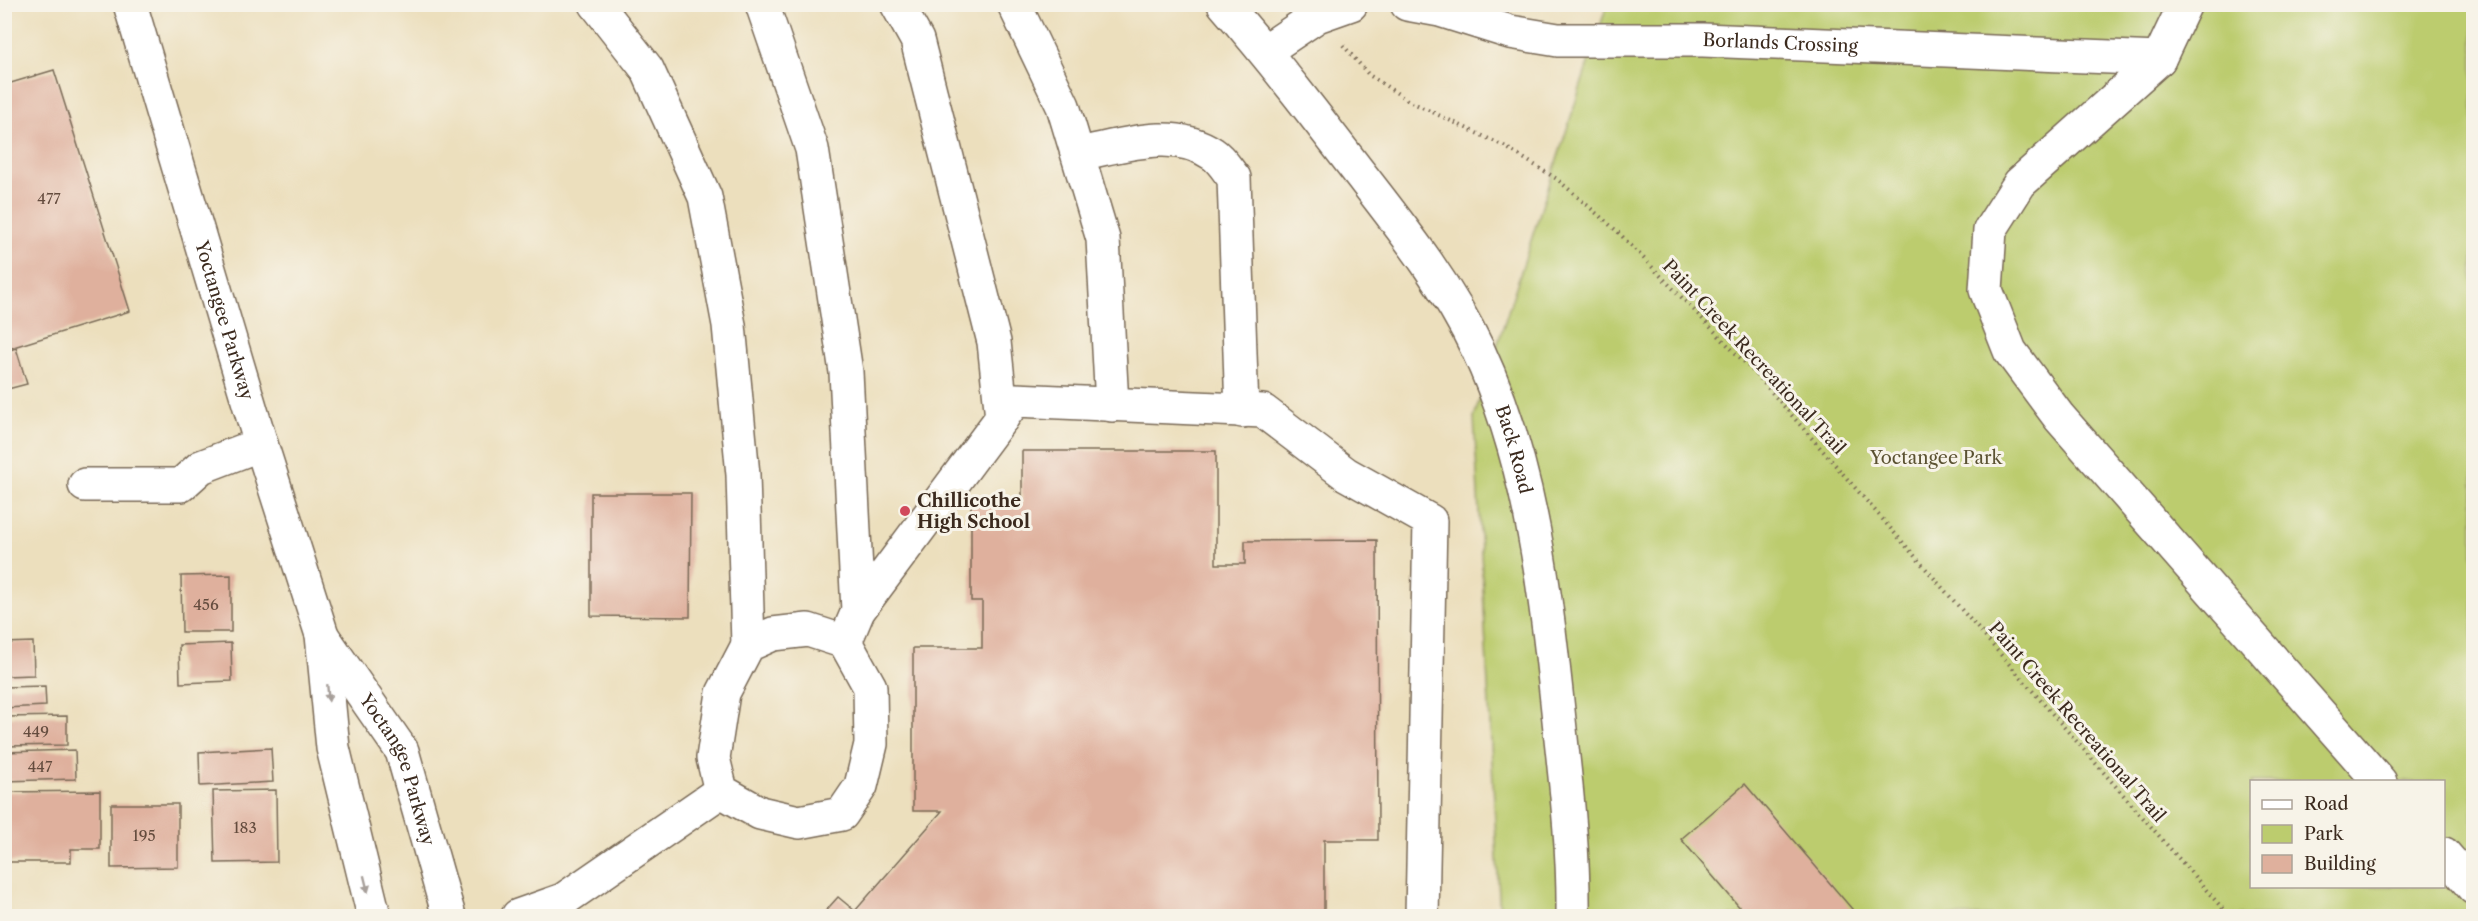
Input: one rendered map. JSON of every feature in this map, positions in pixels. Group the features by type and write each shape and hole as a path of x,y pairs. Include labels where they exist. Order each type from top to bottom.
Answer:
{"street":[{"name":"Yoctangee Parkway","path":"130,4 261,444 322,635 333,748 374,916"},
{"path":"596,4 646,69 705,197 730,336 743,475 748,645 723,693 713,758 721,791 760,813 799,822 842,814 861,786 871,744 870,687 844,642 808,630 773,634 748,645"},
{"path":"762,4 812,149 846,372 858,611"},
{"path":"897,4 917,40 994,342 1002,418"},
{"path":"1014,4 1063,106 1103,238 1112,405"},
{"name":"Back Road","path":"1224,4 1265,51 1432,267 1478,350 1504,416 1531,517 1552,656 1566,782 1574,884 1573,916"},
{"path":"1265,51 1317,16 1351,4"},
{"name":"Borlands Crossing","path":"1407,4 1440,10 1510,32 1558,40 1703,40 2159,59"},
{"path":"2185,4 2159,59 2020,183 1990,230 1986,290 2010,351 2059,417 2378,780"},
{"path":"1078,154 1162,139 1183,140 1214,154 1234,178 1242,411"},
{"path":"844,642 858,611 1016,400 1263,411 1346,474 1430,521 1422,916"},
{"path":"84,485 181,485 201,467 261,444"},
{"name":"Yoctangee Parkway","path":"322,635 402,751 449,916"},
{"path":"518,916 563,900 721,791"},
{"path":"2445,855 2474,888"}],"path":[{"name":"Paint Creek Recreational Trail","path":"1369,75 1409,101 1504,146 1557,179 1618,232 1754,372 2229,916"}],"green space":[{"name":"Yoctangee Park","path":"1607,5 2473,5 2473,916 1500,916 1474,417"}],"building":[{"path":"54,70 130,311 4,350 4,85"},
{"path":"16,348 27,384 4,390 4,352"},
{"path":"1022,451 1216,451 1216,564 1245,564 1245,541 1377,540 1378,840 1324,840 1324,916 821,916 838,897 855,911 942,811 913,811 913,648 982,648 982,601 971,601 971,504 1022,505"},
{"path":"591,493 691,493 690,617 591,616"},
{"path":"4,575 7,575 7,629 4,629"},
{"path":"231,575 231,632 182,632 181,576"},
{"path":"33,642 34,675 4,676 4,643"},
{"path":"231,643 232,681 180,683 179,645"},
{"path":"45,686 46,706 4,708 4,687"},
{"path":"67,716 67,745 4,746 4,717"},
{"path":"271,748 273,782 200,786 199,752"},
{"path":"75,750 76,779 4,781 4,752"},
{"path":"1745,784 1858,916 1747,916 1681,839"},
{"path":"276,790 277,862 215,863 213,791"},
{"path":"100,791 100,849 71,849 71,862 4,862 4,792"},
{"path":"111,804 178,804 178,867 111,868"}],"place":[{"name":"Chillicothe High School","path":"905,511"}]}
